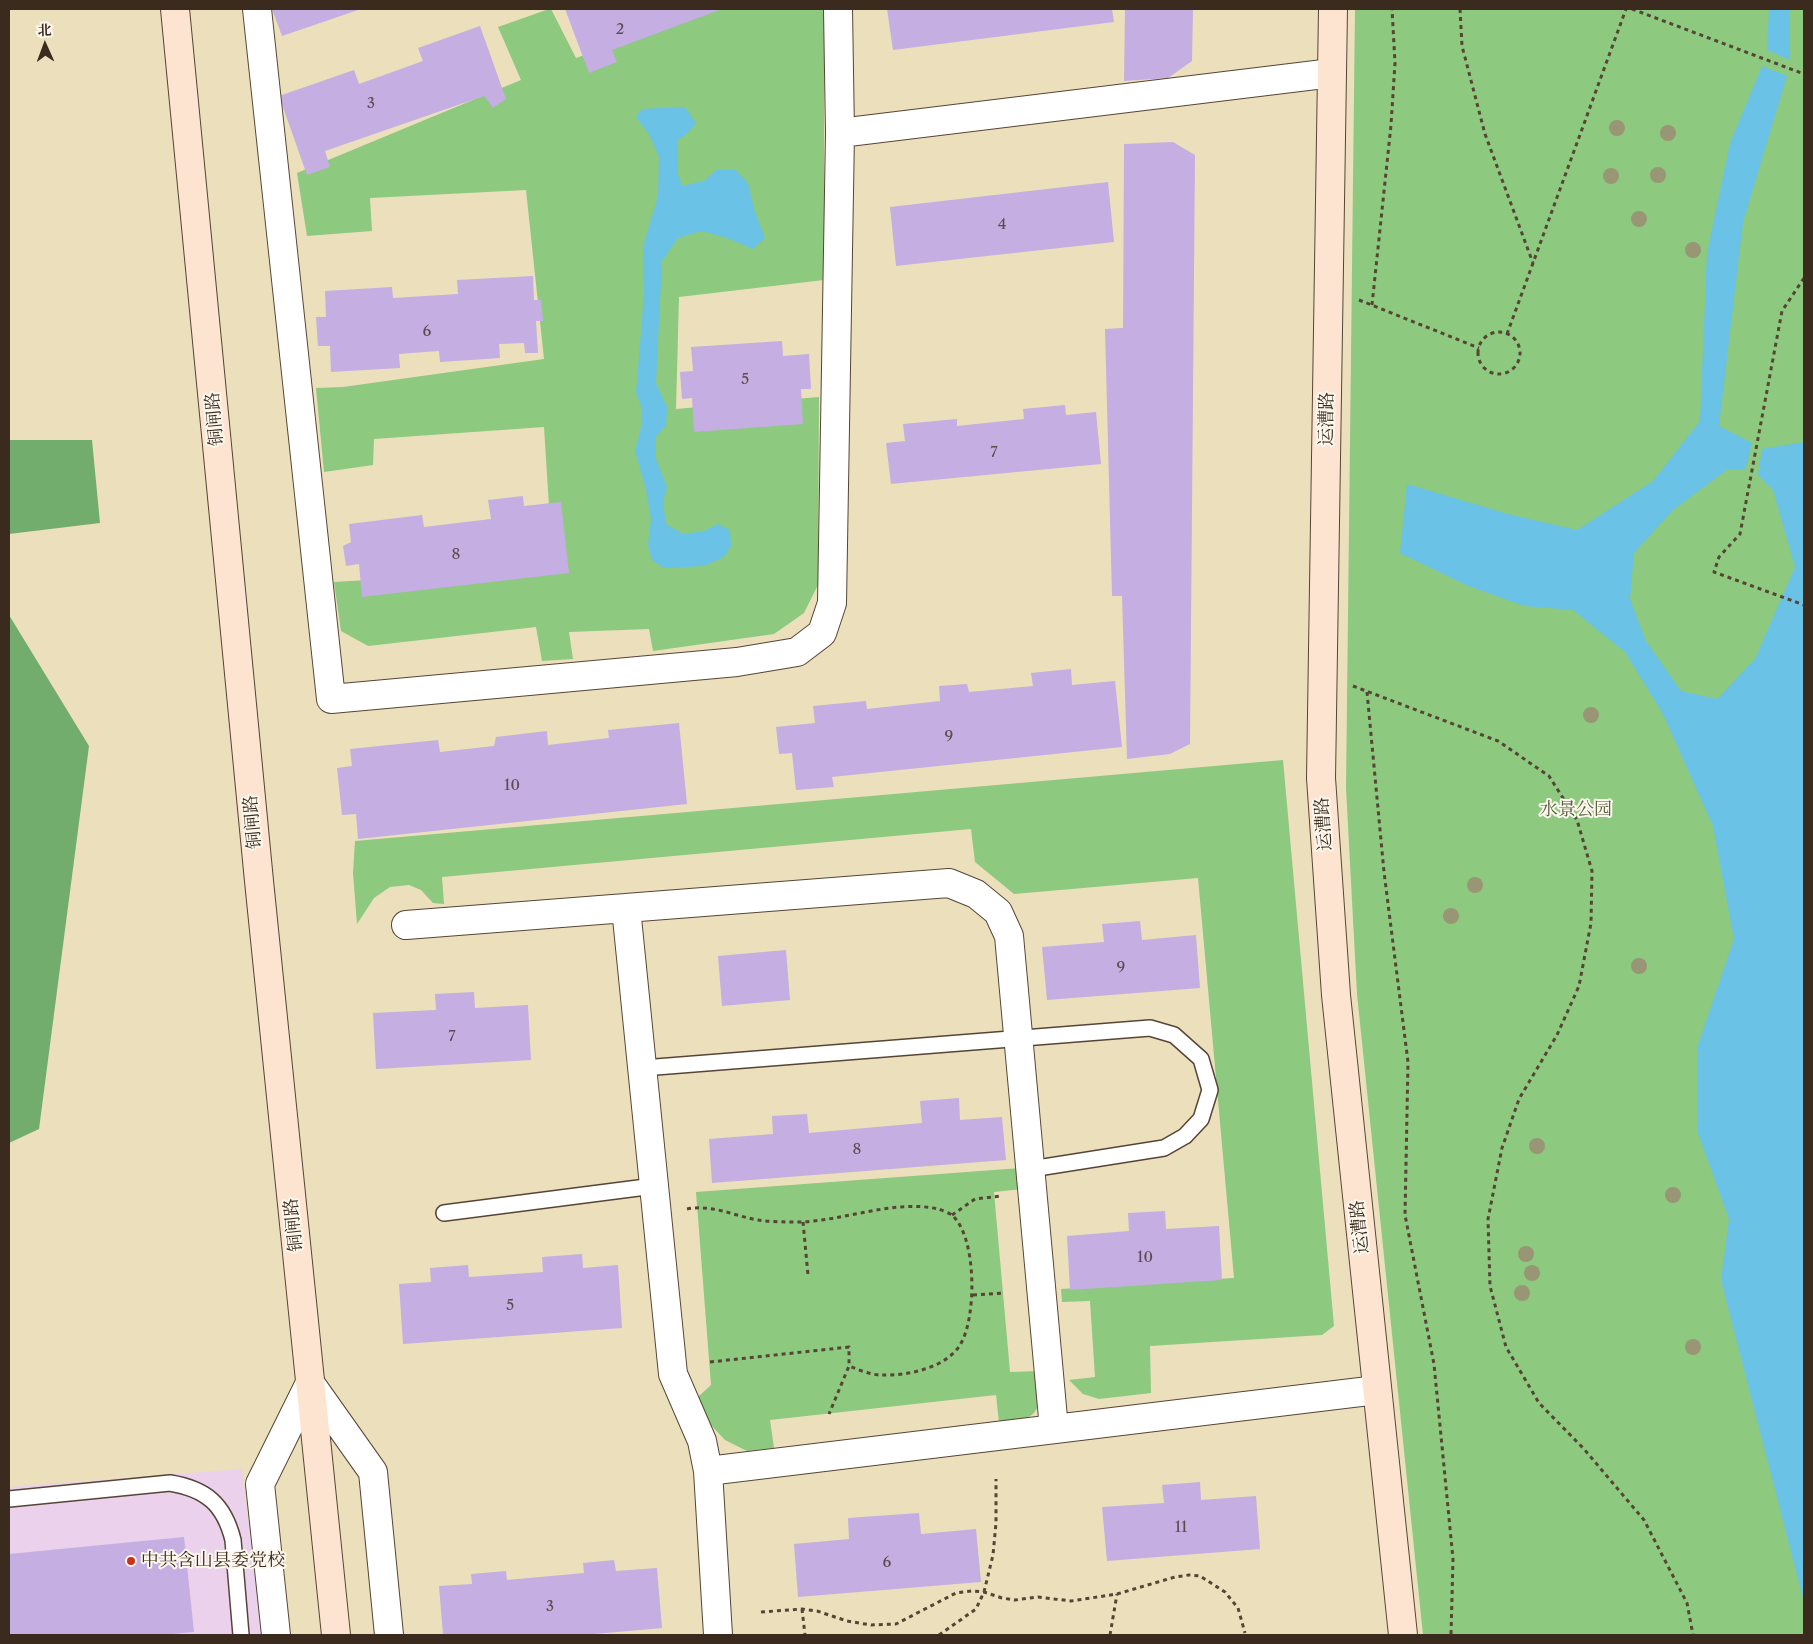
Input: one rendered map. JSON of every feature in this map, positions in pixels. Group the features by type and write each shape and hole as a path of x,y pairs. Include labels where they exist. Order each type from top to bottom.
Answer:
{"street":[{"name":"铜闸路","path":"175,9 259,881 336,1635"},
{"path":"257,9 331,699 737,662 797,652 822,633 832,603 840,133 838,9"},
{"name":"运漕路","path":"1333,9 1321,778 1336,995 1403,1635"},
{"path":"840,133 1332,73"},
{"path":"406,925 949,882 976,894 998,912 1009,936 1054,1429"},
{"path":"626,908 673,1374 702,1442 708,1471 718,1635"},
{"path":"276,1635 260,1484 310,1383 372,1472 389,1635"},
{"path":"708,1471 1377,1390"}],"lane":[{"path":"643,1068 1150,1028 1174,1035 1201,1059 1210,1090 1201,1119 1185,1136 1164,1148 1032,1181"},
{"path":"444,1213 654,1186"},
{"path":"9,1499 170,1483 199,1491 212,1500 222,1511 229,1525 233,1540 241,1635"}],"path":[{"path":"1372,305 1391,125 1395,63 1392,9"},
{"path":"1460,9 1462,46 1485,134 1533,264"},
{"path":"1507,334 1626,9"},
{"path":"1632,9 1804,74"},
{"path":"1804,278 1782,312 1740,534 1719,557 1714,572 1804,605"},
{"path":"1329,288 1479,348"},
{"path":"1500,332 1507,334 1517,342 1519,349 1518,362 1508,372 1495,374 1484,367 1478,354 1479,348 1487,336 1500,332"},
{"path":"1323,676 1498,741 1549,776 1578,820 1592,871 1591,923 1578,986 1556,1035 1520,1099 1502,1148 1488,1219 1490,1286 1506,1347 1539,1403 1584,1449 1644,1520 1687,1603 1693,1635"},
{"path":"1367,692 1384,872 1408,1062 1405,1215 1434,1364 1453,1559 1451,1635"},
{"path":"952,1215 962,1206 975,1199 1032,1181"},
{"path":"657,1216 694,1208 717,1209 757,1220 803,1222 897,1208 919,1207 939,1209 952,1215 963,1231 969,1258 973,1294 969,1322 960,1346 946,1360 932,1367 908,1372 881,1375 849,1366"},
{"path":"803,1222 808,1275"},
{"path":"973,1294 1003,1293"},
{"path":"710,1362 849,1347 849,1366 828,1414"},
{"path":"939,1635 976,1609 984,1592 993,1555 996,1523 996,1479"},
{"path":"761,1612 802,1609 817,1611 847,1621 871,1625 896,1624 956,1593 972,1590 1015,1600 1038,1597 1071,1601 1117,1594 1175,1577 1189,1575 1200,1576 1225,1592 1238,1608 1245,1632"},
{"path":"1110,1635 1117,1594"},
{"path":"802,1609 805,1635"}],"shaded area":[{"name":"中共含山县委党校","path":"242,1469 263,1635 9,1635 9,1487"}],"green space":[{"path":"551,9 576,58 712,9 824,9 824,280 679,297 676,409 819,397 818,585 804,613 774,634 653,651 649,629 569,632 573,659 542,661 536,627 368,646 341,631 334,582 553,569 544,427 374,439 373,465 324,472 316,388 343,387 544,359 526,190 370,198 372,231 307,236 297,173 521,80 498,27"},
{"name":"水景公园","path":"1355,9 1804,9 1804,1635 1423,1635 1357,994 1346,788"},
{"path":"9,440 92,440 100,523 9,534"},
{"path":"9,615 89,746 39,1129 9,1143"},
{"path":"1283,760 1334,1326 1322,1335 1150,1346 1151,1393 1099,1399 1083,1394 1069,1380 1095,1377 1090,1301 1062,1302 1061,1289 1234,1278 1198,878 1014,894 975,862 971,829 442,877 444,904 433,903 421,890 409,885 390,887 374,898 357,924 353,873 355,841"},
{"path":"1021,1168 1022,1189 994,1192 1010,1372 1039,1371 1040,1400 1035,1412 1020,1420 999,1422 996,1395 770,1420 774,1448 747,1451 725,1440 709,1423 698,1397 711,1385 696,1192"}],"water":[{"path":"1769,9 1790,9 1790,60 1767,50"},
{"path":"1762,66 1787,76 1743,222 1719,426 1752,443 1745,470 1728,469 1673,510 1634,553 1630,599 1646,641 1681,691 1717,699 1755,659 1795,567 1773,490 1758,475 1762,449 1804,442 1804,1602 1721,1280 1729,1219 1697,1130 1697,1048 1734,939 1713,826 1663,714 1625,652 1573,610 1524,606 1466,585 1400,553 1407,484 1508,514 1577,530 1653,481 1700,421 1707,253 1730,143"},
{"path":"685,107 696,123 689,132 677,141 678,174 682,186 704,181 716,170 736,170 748,183 755,212 765,238 753,249 727,238 701,231 678,238 662,261 656,383 667,407 666,426 656,437 656,459 667,487 663,502 666,524 683,534 704,531 718,524 730,530 731,546 724,557 704,566 664,568 652,560 648,545 651,520 646,489 635,451 641,427 642,409 636,393 644,295 643,247 658,196 659,157 649,134 636,117 642,109"}],"building":[{"path":"272,9 361,9 282,36"},
{"path":"565,9 722,9 612,50 617,62 589,73"},
{"path":"887,9 1112,9 1114,22 893,50"},
{"path":"1125,9 1193,9 1192,61 1168,78 1124,81"},
{"path":"480,26 506,99 493,108 484,96 325,151 330,167 307,175 279,96 354,70 359,84 423,61 418,48"},
{"path":"1173,142 1195,155 1190,744 1170,754 1127,759 1122,596 1112,596 1105,329 1123,328 1124,144"},
{"path":"1108,182 1114,242 896,266 890,207"},
{"path":"533,276 534,300 541,300 543,321 536,321 538,353 525,353 524,343 499,344 500,358 440,362 439,351 399,354 400,368 331,372 330,346 318,346 316,317 326,317 325,291 392,287 393,298 458,294 457,280"},
{"path":"782,341 783,356 809,354 811,389 801,389 803,424 694,432 692,398 682,399 680,372 693,371 691,347"},
{"path":"1065,405 1066,415 1096,412 1101,464 891,484 886,443 905,441 903,424 957,419 957,426 1024,419 1023,409"},
{"path":"523,496 524,506 561,502 569,573 362,597 359,564 346,566 343,546 351,542 349,524 422,515 424,527 491,519 488,500"},
{"path":"1071,669 1072,685 1115,681 1122,747 832,777 834,787 796,790 792,753 779,754 776,727 815,723 813,706 866,701 867,709 940,701 939,686 967,684 969,692 1033,686 1031,673"},
{"path":"679,723 687,804 358,839 356,814 342,815 337,768 352,766 350,749 438,740 440,752 494,746 496,737 547,731 548,745 609,738 608,730"},
{"path":"1140,921 1142,940 1196,935 1200,988 1047,1000 1042,947 1104,942 1102,924"},
{"path":"786,950 790,1000 722,1006 718,956"},
{"path":"474,992 475,1008 528,1005 531,1060 376,1069 373,1013 436,1010 435,994"},
{"path":"959,1098 960,1120 1002,1117 1006,1160 712,1183 709,1139 773,1134 772,1116 807,1114 809,1133 922,1123 920,1101"},
{"path":"1165,1211 1166,1229 1219,1226 1222,1280 1070,1290 1067,1236 1129,1231 1128,1213"},
{"path":"582,1254 583,1268 618,1265 622,1328 403,1344 399,1284 431,1282 430,1268 468,1265 469,1277 543,1272 542,1257"},
{"path":"1200,1482 1201,1500 1256,1496 1260,1549 1107,1561 1102,1507 1164,1503 1162,1485"},
{"path":"919,1513 921,1534 976,1529 981,1582 798,1597 794,1544 849,1539 848,1518"},
{"path":"184,1537 194,1632 162,1635 9,1635 9,1554"},
{"path":"614,1560 616,1571 657,1568 662,1628 583,1635 443,1635 439,1586 472,1584 471,1574 506,1571 507,1580 584,1573 583,1563"}],"place":[{"name":"中共含山县委党校","path":"131,1561"}]}
